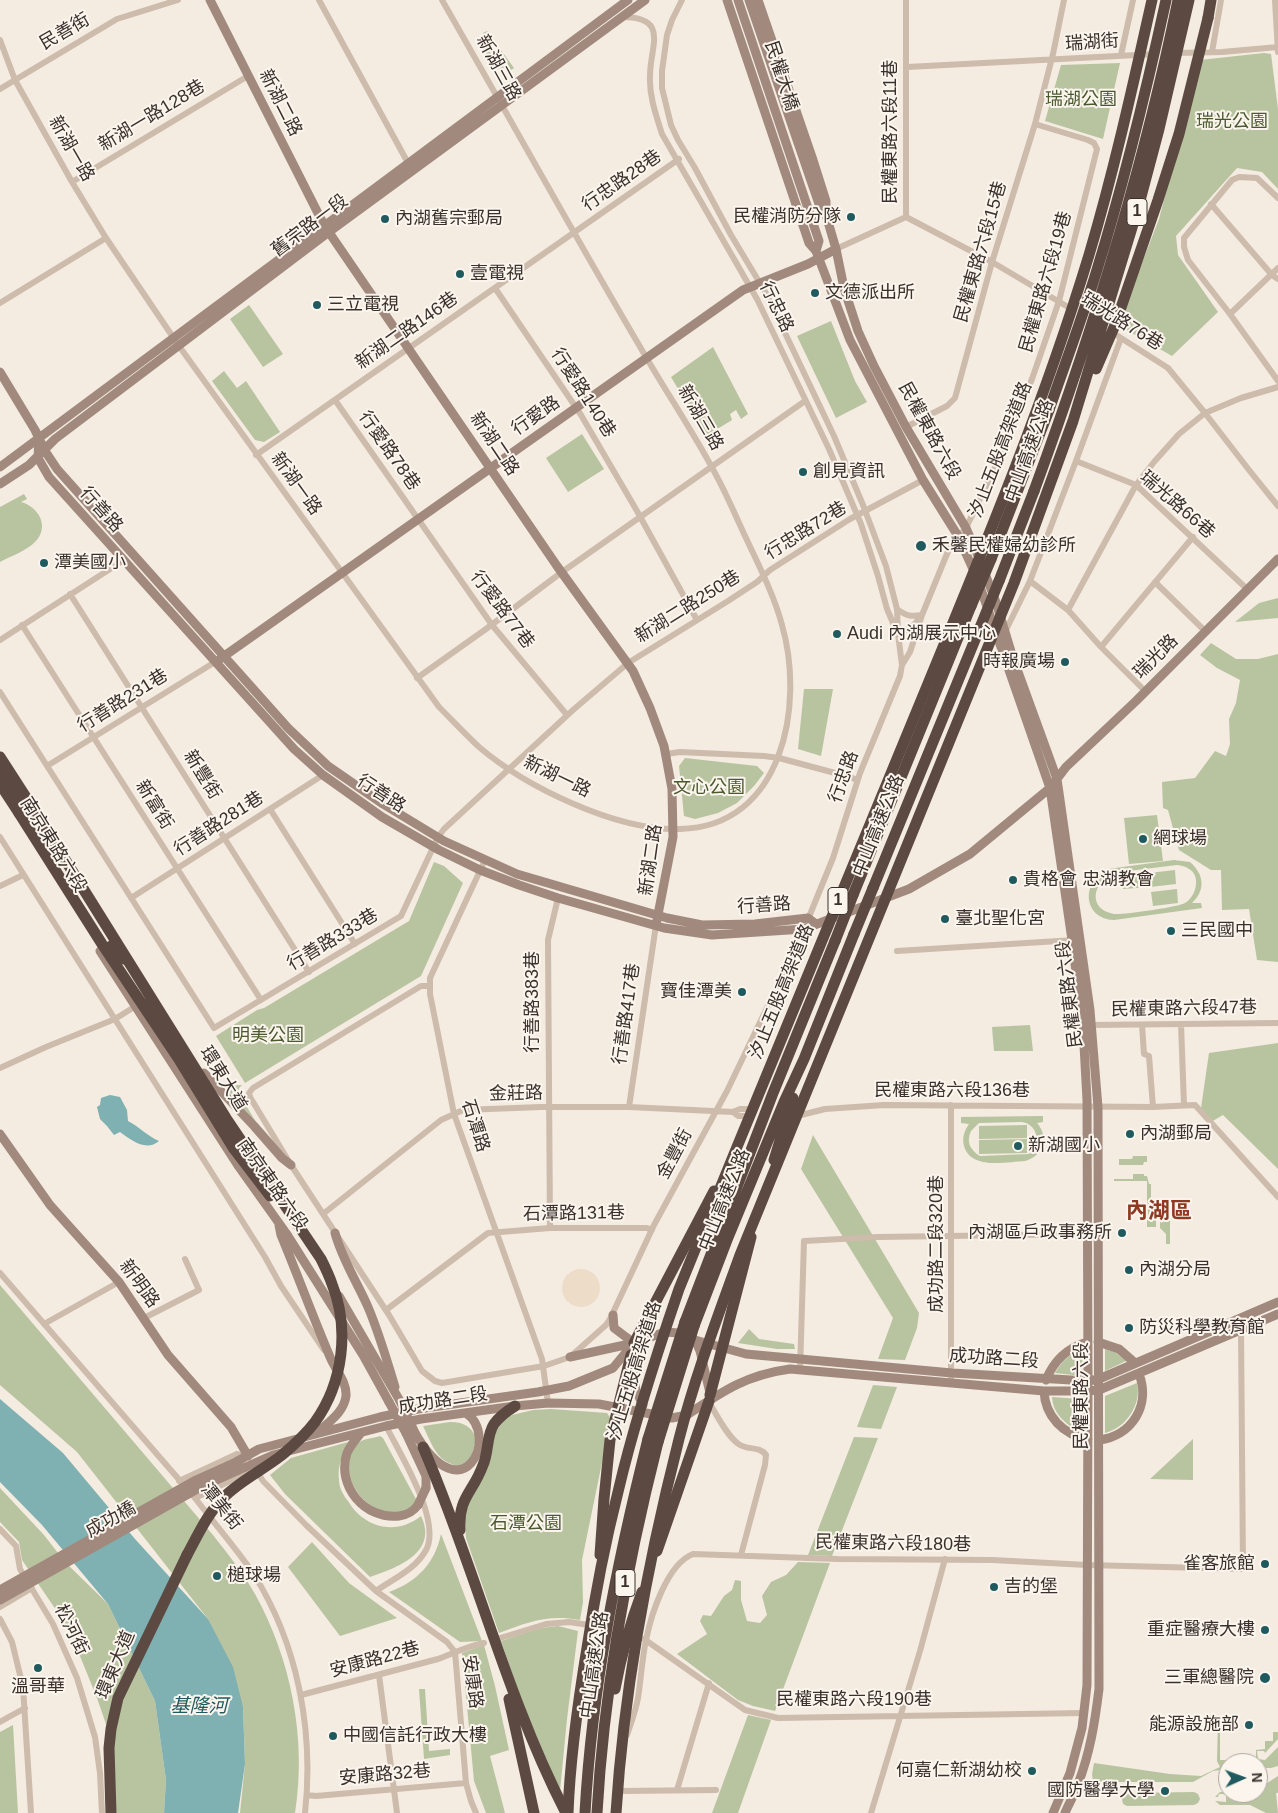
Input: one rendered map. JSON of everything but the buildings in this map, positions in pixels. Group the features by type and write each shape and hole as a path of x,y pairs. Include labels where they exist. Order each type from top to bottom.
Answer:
{"highway":[{"name":"汐止五股高架道路","path":"567,1813 580,1695 597,1584 618,1490 659,1347 679,1289 949,632 1032,422 1089,254 1109,181 1152,0"},
{"name":"中山高速公路","path":"585,1813 592,1718 607,1620 627,1520 689,1324 785,1062 1049,410 1096,274 1111,223 1166,0"},
{"name":"中山高速公路","path":"689,1324 804,1059 1034,491 1065,406 1111,261 1149,124 1178,0"},
{"name":"1","path":"616,1813 619,1767 627,1702 654,1546 680,1438 704,1355 740,1255 1014,583 1072,421 1138,208 1159,129 1188,0"},
{"path":"1072,421 1115,325 1158,200 1179,134 1211,0"},
{"name":"環東大道","path":"0,757 226,1118 321,1259 332,1284 339,1308 342,1331 336,1377 329,1399 314,1423 281,1456 234,1488 210,1512 155,1621 118,1699 109,1748 111,1813"},
{"path":"0,772 111,946 124,977"},
{"name":"環東大道","path":"0,784 180,1061 234,1149 310,1251 324,1273 336,1305 338,1359 329,1392 315,1420 301,1438 280,1457 234,1488 223,1497 209,1514 153,1623 118,1698 109,1748 111,1813"},
{"path":"111,946 133,967"},
{"path":"603,1727 612,1703 633,1615 674,1503 709,1398 750,1242 804,1059"},
{"path":"634,1343 765,1092 785,1062"},
{"path":"592,1718 590,1693 610,1440 631,1355"},
{"path":"460,1539 460,1511 484,1464 491,1430 502,1415 515,1406"},
{"name":"中山高速公路","path":"597,1813 603,1727 619,1613 653,1441"},
{"path":"423,1447 442,1489 517,1702 557,1796 567,1813"},
{"path":"426,1476 431,1482 454,1540 498,1659 512,1708 534,1813"}],"main road":[{"name":"新湖二路","path":"210,0 326,229 562,572 628,663 650,708 666,754 672,789 674,829 656,925"},
{"name":"舊宗路一段","path":"0,484 38,458 55,439 176,342 499,101 628,0"},
{"name":"舊宗路一段","path":"326,229 408,163 645,0"},
{"name":"民權東路六段","path":"727,0 809,243 817,255 850,340 924,480 958,536 988,606 1050,788 1091,1026 1098,1107 1099,1689 1095,1723 1088,1756 1065,1813"},
{"name":"民權大橋","path":"738,0 792,162"},
{"name":"民權大橋","path":"749,0 803,158"},
{"name":"民權東路六段","path":"758,0 826,201 826,215"},
{"name":"民權東路六段","path":"803,158 819,204 826,215 836,249 844,288 858,331 906,427 966,528 996,602 1004,633 1057,779 1076,940 1087,1106 1088,1439 1087,1686 1082,1728 1070,1773 1053,1813"},
{"name":"民權東路六段","path":"792,162 818,241 817,255"},
{"name":"行愛路","path":"215,662 647,357 750,287 770,281 817,255 836,249"},
{"name":"舊宗路一段","path":"0,467 39,437 176,342"},
{"name":"行善路","path":"0,373 39,437 44,451 57,470 288,728 328,766 383,804 438,837 518,874 658,915 702,924 718,925 808,918 816,924"},
{"path":"38,458 39,437"},
{"name":"行善路","path":"38,458 49,477 294,749 323,775 382,817 480,870 558,898 656,925 712,936 804,929 816,924"},
{"name":"瑞光路","path":"816,924 908,889 970,854 1050,788 1066,767 1278,559"},
{"name":"南京東路六段","path":"0,751 204,1073 275,1198 315,1257 400,1401"},
{"name":"南京東路六段","path":"0,792 135,1007 238,1166 286,1233 359,1348 390,1402 426,1476"},
{"path":"54,877 73,865"},
{"path":"204,1073 282,1158 291,1165"},
{"name":"新明路","path":"1,1137 50,1205 120,1282 168,1355 230,1427 250,1460"},
{"path":"278,1222 281,1235 330,1360 345,1386 344,1404 338,1414 315,1434"},
{"path":"335,1233 340,1250 380,1336 400,1401 423,1447 439,1464 446,1468 458,1470 468,1466 475,1457 479,1436 476,1424 466,1413"},
{"name":"成功路二段","path":"250,1460 259,1449 418,1409 569,1386 613,1368 634,1343 665,1332 679,1333 694,1340 746,1354 952,1373 1088,1381 1099,1379 1278,1302"},
{"name":"成功路二段","path":"237,1466 250,1460 386,1426 548,1402 617,1407 680,1417 687,1415 709,1398 742,1381 774,1371 790,1369 1044,1390 1099,1390 1278,1314"},
{"path":"612,1315 614,1328 634,1343"},
{"path":"694,1340 700,1351 709,1398"},
{"path":"1046,1380 1058,1358 1072,1348 1087,1342"},
{"path":"1098,1342 1119,1349 1135,1363"},
{"path":"634,1343 631,1355 636,1391 645,1409 658,1415"},
{"path":"570,1357 634,1343"},
{"path":"1099,1440 1119,1434 1134,1420 1141,1408 1143,1394 1139,1374"},
{"path":"1044,1390 1047,1407 1056,1423 1070,1434 1088,1439"},
{"path":"360,1434 348,1452 345,1469 349,1486 359,1502 373,1513 388,1516 409,1513 418,1505 426,1488 426,1476"},
{"name":"成功橋","path":"0,1590 196,1480 237,1466"},
{"name":"成功橋","path":"0,1600 237,1466"}],"street":[{"name":"民善街","path":"0,89 117,19 178,0"},
{"path":"319,0 408,163"},
{"name":"新湖三路","path":"442,0 711,466 764,577 783,628 790,664 790,700 779,758 770,778 753,798 737,812 718,821 700,826 674,829"},
{"name":"行忠路","path":"682,0 667,35 662,70 662,88 671,125 685,154 695,168 731,235 767,295 831,427 886,566 897,609 902,665 900,676 857,780 833,858 804,929"},
{"name":"民權東路六段11巷","path":"836,249 906,217 906,0"},
{"name":"民權東路六段15巷","path":"906,427 947,406 955,398 992,262 1035,124 1064,0"},
{"path":"1121,55 1133,0"},
{"path":"1212,52 1221,0"},
{"path":"1275,0 1278,52"},
{"name":"行忠路","path":"621,17 641,18 654,31 655,38 650,76 651,94 662,134 750,287 829,449 858,516 887,608 898,634"},
{"name":"新湖一路","path":"0,40 14,80 106,238 176,342 256,455 439,706 479,746 528,782 575,804 608,816 642,826 674,829"},
{"name":"瑞湖街","path":"907,68 1278,47"},
{"name":"新湖一路128巷","path":"72,182 248,76"},
{"name":"民權東路六段19巷","path":"902,665 910,652 922,614 951,544 966,528 1002,453 1032,379 1059,301 1097,149 1094,143 1088,140 1035,124"},
{"name":"行忠路28巷","path":"575,232 685,154"},
{"path":"1278,198 1257,178 1238,177 1232,180 1184,238 1184,247 1188,260 1278,381"},
{"path":"1211,204 1272,275 1278,279"},
{"name":"瑞光路76巷","path":"906,217 992,262 1168,368 1278,506"},
{"name":"新湖二路146巷","path":"256,455 575,232"},
{"path":"0,303 106,238"},
{"path":"1230,314 1278,268"},
{"name":"行愛路140巷","path":"495,288 576,407 640,516 697,620"},
{"path":"1004,633 1030,581 1120,338"},
{"path":"1068,610 1136,485 1180,434 1205,413 1241,398 1278,387"},
{"name":"行愛路78巷","path":"335,400 418,520"},
{"path":"417,678 640,516 805,401"},
{"name":"瑞光路66巷","path":"1076,461 1136,485 1247,589"},
{"name":"行忠路72巷","path":"764,577 778,565 858,516 924,480"},
{"name":"行愛路77巷","path":"418,520 492,625 568,715"},
{"path":"1101,647 1193,537"},
{"path":"0,640 124,560"},
{"name":"新湖二路250巷","path":"509,769 628,663 764,577"},
{"path":"1030,581 1068,610 1101,647 1145,691"},
{"path":"1155,582 1205,631"},
{"name":"新豐街","path":"70,594 309,972"},
{"path":"897,609 904,615 912,617 922,614"},
{"path":"898,634 913,626 922,614"},
{"name":"新富街","path":"22,625 261,1000"},
{"name":"行善路231巷","path":"47,766 215,662"},
{"path":"0,692 131,898"},
{"path":"666,754 680,752 779,758 857,780"},
{"name":"行善路333巷","path":"131,898 214,1028 401,916 438,837 444,829 509,769"},
{"name":"行善路281巷","path":"131,898 323,775"},
{"path":"270,809 355,944"},
{"path":"0,838 262,1252 281,1286 330,1360"},
{"path":"429,986 430,978 485,860"},
{"path":"0,886 23,875"},
{"name":"行善路383巷","path":"550,1228 548,940 558,898"},
{"name":"行善路417巷","path":"629,1107 656,925"},
{"name":"金豐街","path":"429,986 421,986 253,1088 250,1097 291,1165 386,1310 422,1372 435,1381 442,1383 544,1366 570,1357 606,1325 652,1230 731,1082 804,929"},
{"path":"897,951 1076,940"},
{"name":"石潭路","path":"429,986 454,1114 544,1366 548,1402"},
{"path":"0,1068 115,1019 153,994"},
{"name":"民權東路六段47巷","path":"1091,1026 1278,1023"},
{"path":"1181,1024 1184,1105"},
{"path":"1142,1025 1144,1054 1149,1056 1153,1107"},
{"name":"民權東路六段136巷","path":"791,1113 802,1109 807,1113 825,1109 884,1105 1153,1107 1195,1105 1278,1197"},
{"name":"成功路二段320巷","path":"951,1105 951,1383"},
{"name":"金莊路","path":"323,1214 441,1120 463,1110 629,1107 715,1112"},
{"path":"715,1112 754,1109"},
{"path":"733,1112 738,1116 752,1116"},
{"name":"石潭路131巷","path":"497,1232 550,1228 647,1228 652,1230"},
{"path":"386,1310 488,1233 497,1232"},
{"path":"800,1370 802,1360 804,1241 951,1235 1087,1234"},
{"path":"144,1318 198,1290 185,1259"},
{"name":"潭美街","path":"0,1272 195,1498 253,1574 286,1641 301,1695 306,1734 307,1795 305,1813"},
{"path":"44,1324 120,1282"},
{"path":"1236,1320 1240,1329"},
{"name":"民權東路六段180巷","path":"646,1640 656,1607 667,1582 681,1561 687,1556 699,1554 837,1559 992,1560 1099,1566 1243,1569 1240,1329"},
{"path":"709,1398 722,1425 736,1442 745,1447 760,1450 766,1455 741,1555"},
{"path":"376,1591 414,1565 426,1551 430,1534 427,1511 386,1426"},
{"path":"179,1481 236,1454 250,1460 244,1474 195,1498"},
{"name":"安康路","path":"250,1460 263,1481 376,1591 447,1642 455,1652 466,1783 470,1801 476,1813"},
{"name":"松河街","path":"0,1529 16,1546 20,1569 53,1624 66,1652 84,1701 95,1738 100,1773 102,1813"},
{"path":"871,1813 945,1559"},
{"path":"0,1607 32,1588"},
{"path":"0,1620 12,1642 19,1663 23,1687 31,1813"},
{"path":"497,1639 546,1624 568,1622 589,1625"},
{"name":"民權東路六段190巷","path":"633,1633 709,1683 745,1710 778,1718 1084,1713"},
{"path":"622,1813 621,1791 625,1743 638,1701 646,1640"},
{"name":"安康路22巷","path":"301,1695 379,1675 455,1652 466,1646 484,1643"},
{"path":"379,1675 397,1813"},
{"path":"677,1790 709,1683"},
{"path":"0,1722 25,1708"},
{"name":"安康路32巷","path":"307,1795 316,1796 466,1783"},
{"path":"621,1791 716,1790"}],"green space":[{"path":"487,31 514,68 508,72 503,68 496,70 479,41 493,55 498,52 483,33"},
{"name":"瑞光公園","path":"1264,53 1271,54 1278,109 1278,189 1262,172 1237,168 1176,236 1178,255 1218,312 1172,356 1118,325 1159,219 1200,60"},
{"name":"瑞湖公園","path":"1120,63 1103,139 1045,121 1061,65"},
{"path":"249,305 283,354 263,367 230,319"},
{"path":"831,321 855,381 867,402 836,418 797,336"},
{"path":"713,347 748,414 741,419 736,410 730,414 732,420 706,436 671,377"},
{"path":"224,371 237,388 246,381 280,432 264,442 255,440 212,381"},
{"path":"582,434 604,469 568,492 546,458"},
{"path":"24,494 27,499 21,502 33,508 37,513 42,524 42,530 35,542 23,551 0,562 0,507"},
{"path":"1278,598 1278,618 1235,622 1259,603"},
{"path":"1211,643 1236,659 1258,659 1278,654 1278,962 1257,960 1249,909 1222,910 1221,870 1211,870 1179,850 1168,810 1163,808 1162,782 1195,778 1215,751 1226,756 1230,744 1229,719 1236,703 1240,680 1217,668 1200,655"},
{"path":"804,689 833,689 821,756 798,749"},
{"name":"文心公園","path":"685,758 757,766 764,773 737,803 718,813 695,819 684,816 679,766"},
{"name":"網球場","path":"1157,815 1163,861 1129,864 1124,818"},
{"path":"1174,860 1190,862 1198,872 1202,882 1200,893 1192,903 1201,903 1202,908 1114,920 1103,918 1091,906 1089,898 1093,881 1099,874 1108,869","holes":["1177,865 1192,871 1196,880 1194,893 1190,899 1181,905 1114,914 1105,911 1096,901 1097,889 1100,883 1112,873"]},
{"name":"明美公園","path":"434,862 444,866 463,883 421,976 245,1083 216,1036 409,921"},
{"path":"1175,870 1176,884 1150,887 1149,873"},
{"path":"1147,873 1149,887 1123,889 1122,875"},
{"path":"1177,889 1178,903 1153,906 1151,892"},
{"path":"1030,1025 1033,1051 994,1051 992,1027"},
{"path":"1278,1043 1278,1169 1223,1115 1211,1122 1201,1108 1209,1053"},
{"path":"242,1085 239,1088 239,1094 256,1122 224,1086"},
{"path":"1043,1116 1043,1122 1037,1123 1043,1135 1043,1146 1036,1155 1025,1161 981,1162 968,1154 964,1146 964,1135 969,1124 961,1123 961,1117","holes":["979,1123 1026,1123 1036,1133 1037,1141 1037,1145 1029,1154 980,1156 970,1145 971,1131"]},
{"path":"1027,1125 1027,1138 979,1139 979,1126"},
{"path":"813,1135 919,1313 917,1328 905,1360 878,1359 893,1318 801,1169"},
{"path":"1027,1139 1027,1153 979,1154 979,1140"},
{"path":"1133,1156 1147,1156 1147,1162 1144,1162 1143,1165 1119,1165 1119,1159 1132,1159"},
{"path":"1133,1174 1144,1174 1144,1176 1147,1176 1149,1184 1151,1184 1151,1215 1156,1215 1156,1227 1147,1227 1147,1181 1114,1181 1114,1179 1133,1179"},
{"path":"1160,1221 1170,1221 1170,1244 1166,1244 1166,1234 1160,1228"},
{"path":"0,1285 213,1535 255,1594 268,1619 278,1645 287,1672 293,1700 299,1757 295,1813 240,1813 245,1764 243,1707 208,1619 77,1452 0,1385"},
{"path":"749,1329 759,1339 794,1344 795,1349 777,1349 738,1343"},
{"path":"1083,1349 1082,1376 1055,1373 1066,1358"},
{"path":"1105,1349 1115,1352 1126,1361 1105,1371"},
{"path":"1137,1383 1137,1399 1131,1414 1120,1426 1105,1433 1105,1396"},
{"path":"873,1385 897,1387 881,1429 857,1427"},
{"path":"1052,1397 1081,1399 1081,1432 1061,1418 1055,1409"},
{"name":"石潭公園","path":"551,1409 607,1413 611,1419 582,1560 583,1602 580,1620 558,1618 538,1620 499,1633 466,1538 464,1512 495,1431 512,1415 533,1410"},
{"path":"450,1422 466,1426 472,1431 476,1439 471,1459 461,1466 453,1465 441,1458 433,1447 423,1426"},
{"path":"380,1436 383,1438 417,1501 401,1512 388,1513 376,1509 365,1501 356,1490 350,1478 348,1466 350,1454 358,1443"},
{"path":"854,1437 878,1438 832,1556 808,1555"},
{"path":"1193,1439 1193,1480 1150,1479"},
{"path":"348,1442 340,1465 339,1483 343,1494 355,1510 372,1523 391,1527 401,1526 421,1516 425,1529 424,1540 420,1549 412,1557 402,1564 370,1577 285,1494 270,1475 291,1458"},
{"path":"0,1488 44,1535 65,1562 108,1604 155,1701 166,1780 164,1813 116,1813 108,1730 97,1698 69,1629 22,1560 19,1542 0,1522"},
{"name":"石潭公園","path":"441,1534 482,1641 460,1642 389,1592 408,1583 423,1570 434,1554"},
{"path":"312,1542 349,1583 397,1618 340,1636 288,1567"},
{"path":"798,1562 830,1563 775,1711 738,1700 677,1654 707,1634 700,1621 703,1615 711,1616 724,1596 732,1590 735,1580 741,1581 741,1600 747,1621 760,1623 767,1615 762,1596 771,1582 786,1575"},
{"path":"558,1626 578,1631 560,1791 521,1700 501,1641 540,1628"},
{"path":"484,1645 509,1750 490,1756 505,1813 486,1813 474,1781 462,1653"},
{"path":"419,1689 425,1689 429,1751 450,1749 450,1755 424,1759"},
{"path":"748,1715 771,1720 738,1813 712,1813"},
{"path":"1220,1722 1220,1753 1218,1753 1218,1763 1217,1761 1218,1723"},
{"path":"13,1725 18,1813 0,1813 0,1732"},
{"path":"1273,1732 1278,1732 1278,1739 1265,1753 1264,1751 1257,1751 1256,1753 1256,1750 1265,1749 1265,1741 1273,1741"},
{"path":"1278,1747 1278,1766 1268,1768 1268,1757"},
{"path":"1094,1763 1170,1774 1201,1776 1218,1768 1218,1770 1213,1771 1193,1782 1093,1782 1092,1774"},
{"path":"1278,1776 1278,1793 1276,1793 1278,1813 1266,1813 1250,1805 1220,1805 1215,1801 1218,1803 1268,1803 1268,1782"},
{"path":"1194,1792 1198,1794 1200,1799 1194,1805 1127,1806 1123,1804 1122,1799 1123,1795 1127,1793"}],"shaded area":[{"path":"581,1269 594,1275 600,1288 594,1301 581,1307 568,1301 562,1288 568,1275"}],"water":[{"path":"110,1095 120,1097 127,1110 128,1121 159,1141 154,1144 144,1145 139,1144 120,1132 114,1135 100,1119 97,1107 100,1105 101,1098"},
{"name":"基隆河","path":"0,1399 63,1453 135,1539 208,1619 233,1667 243,1707 245,1764 238,1813 164,1813 166,1780 155,1701 108,1604 42,1525 0,1482"}],"place":[{"name":"民權消防分隊","path":"851,217"},
{"name":"內湖舊宗郵局","path":"385,219"},
{"name":"壹電視","path":"460,274"},
{"name":"文德派出所","path":"815,293"},
{"name":"三立電視","path":"317,305"},
{"name":"創見資訊","path":"803,472"},
{"name":"禾馨民權婦幼診所","path":"921,546"},
{"name":"潭美國小","path":"44,563"},
{"name":"Audi 內湖展示中心","path":"837,634"},
{"name":"時報廣場","path":"1065,662"},
{"name":"網球場","path":"1143,839"},
{"name":"貴格會 忠湖教會","path":"1013,880"},
{"name":"臺北聖化宮","path":"945,919"},
{"name":"三民國中","path":"1171,931"},
{"name":"寶佳潭美","path":"742,992"},
{"name":"內湖郵局","path":"1130,1134"},
{"name":"新湖國小","path":"1018,1146"},
{"name":"內湖區戶政事務所","path":"1122,1233"},
{"name":"內湖分局","path":"1129,1270"},
{"name":"防災科學教育館","path":"1129,1328"},
{"name":"雀客旅館","path":"1265,1564"},
{"name":"槌球場","path":"217,1576"},
{"name":"吉的堡","path":"994,1587"},
{"name":"重症醫療大樓","path":"1265,1630"},
{"name":"溫哥華","path":"38,1668"},
{"name":"三軍總醫院","path":"1265,1678"},
{"name":"能源設施部","path":"1249,1725"},
{"name":"中國信託行政大樓","path":"333,1736"},
{"name":"何嘉仁新湖幼校","path":"1032,1771"},
{"name":"國防醫學大學","path":"1165,1791"}],"district":[{"name":"內湖區","path":"1159,1212"}]}
